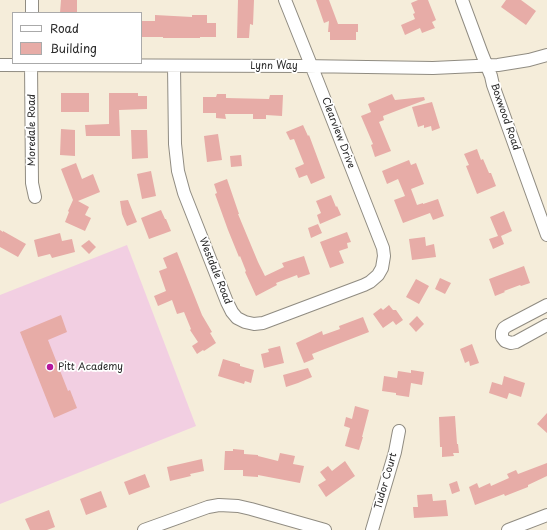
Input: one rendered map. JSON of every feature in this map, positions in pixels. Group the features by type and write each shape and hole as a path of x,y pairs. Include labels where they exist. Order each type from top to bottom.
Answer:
{"street":[{"path":"32,0 32,12"},
{"name":"Clearview Drive","path":"285,0 383,248 384,256 382,268"},
{"name":"Boxwood Road","path":"462,0 491,76 547,235"},
{"name":"Lynn Way","path":"0,65 31,64 433,68 486,66 529,60 547,55"},
{"name":"Moredale Road","path":"31,64 32,183 35,197"},
{"name":"Westdale Road","path":"174,66 175,144 178,171 184,193 227,302 232,312 238,318 245,322 254,324 263,323 364,285 374,278 382,268"},
{"path":"547,305 504,328 502,337 505,341 511,343 516,342 547,325"},
{"name":"Tudor Court","path":"372,530 395,452 399,432"},
{"path":"144,530 208,507 219,506 238,506 251,509 293,525 325,530"},
{"path":"508,530 547,515"}],"shaded area":[{"path":"127,245 196,426 0,504 0,295"}],"building":[{"path":"61,0 77,0 77,12 60,12"},
{"path":"238,0 254,0 253,25 250,24 249,38 237,38"},
{"path":"316,0 329,0 338,24 358,24 356,40 330,40 330,32 328,32 329,21 324,23"},
{"path":"418,0 428,0 436,20 432,22 435,28 422,33 420,28 405,35 401,25 415,19 413,14 415,13 411,3"},
{"path":"506,0 521,0 536,11 526,25 501,7"},
{"path":"155,15 192,17 192,15 207,15 207,23 216,23 216,37 142,37 142,21 155,21"},
{"path":"61,93 89,93 89,112 61,112"},
{"path":"109,93 138,93 138,96 147,96 147,109 119,110 120,136 86,136 85,125 109,124"},
{"path":"217,94 226,94 226,98 269,99 270,95 283,95 282,116 266,115 266,119 253,119 253,114 225,114 226,119 216,118 216,113 203,113 203,97 216,97"},
{"path":"392,94 395,100 424,97 425,100 383,116 384,120 379,122 391,151 375,157 371,145 373,144 361,116 371,112 368,104"},
{"path":"432,102 440,128 432,131 431,126 424,128 424,125 418,127 412,107"},
{"path":"303,125 308,136 309,135 325,178 311,184 307,175 299,178 295,168 304,164 294,139 290,140 286,132"},
{"path":"61,129 75,130 75,156 60,155"},
{"path":"131,130 147,130 148,158 132,159"},
{"path":"218,134 222,160 207,162 204,136"},
{"path":"477,149 481,160 483,159 489,173 491,173 496,186 477,194 466,166 469,165 464,154"},
{"path":"241,155 242,166 231,167 230,156"},
{"path":"409,160 411,165 416,163 424,184 411,189 417,205 438,199 444,216 433,220 430,213 403,223 394,200 405,196 398,179 387,184 382,171"},
{"path":"76,163 82,179 93,174 100,192 78,201 89,207 85,215 91,218 85,231 65,222 73,200 61,169"},
{"path":"151,171 156,196 142,199 137,174"},
{"path":"227,179 238,214 265,276 284,267 282,263 304,256 310,274 298,278 297,275 276,283 277,285 256,296 228,230 215,194 217,193 214,184"},
{"path":"331,195 341,215 320,224 317,215 321,213 316,201"},
{"path":"128,200 137,222 127,226 122,214 120,201"},
{"path":"161,210 171,231 149,239 141,218"},
{"path":"504,211 512,231 501,236 504,244 493,249 489,239 498,236 490,217"},
{"path":"318,224 322,233 311,238 308,228"},
{"path":"0,230 26,244 18,257 0,247"},
{"path":"347,232 351,242 347,243 348,248 339,251 344,263 330,268 320,242"},
{"path":"60,233 62,241 72,239 75,252 52,258 50,254 38,257 34,240"},
{"path":"425,237 426,246 434,244 436,257 412,260 409,239"},
{"path":"89,240 96,247 89,254 81,246"},
{"path":"177,252 202,315 212,332 210,333 216,343 197,354 192,346 198,342 190,330 191,329 184,312 177,314 172,300 158,306 154,296 166,291 159,271 167,268 163,258"},
{"path":"524,266 530,283 520,285 495,296 489,279"},
{"path":"440,278 451,283 445,294 435,289"},
{"path":"416,279 429,286 419,304 406,297"},
{"path":"389,305 393,310 396,310 403,320 396,325 393,321 383,328 373,314 381,308 383,310"},
{"path":"61,315 67,332 48,340 68,391 70,390 77,408 54,418 20,332"},
{"path":"417,316 424,324 416,332 409,324"},
{"path":"363,317 369,332 312,354 314,359 304,363 296,343 322,331 323,335 340,329 339,326"},
{"path":"472,344 479,363 470,366 469,361 465,363 460,349"},
{"path":"280,346 284,363 264,368 261,354 269,352 268,349"},
{"path":"223,359 254,370 251,383 245,381 244,384 218,376"},
{"path":"308,368 312,377 286,387 283,375"},
{"path":"411,370 424,372 422,385 411,383 409,397 382,391 384,376 397,378 398,371 411,373"},
{"path":"504,376 525,383 521,397 509,393 507,399 489,393 492,382 502,385"},
{"path":"355,406 369,410 359,450 345,446 350,428 344,426 346,417 352,419"},
{"path":"547,413 547,433 537,424"},
{"path":"455,416 459,453 453,453 454,456 442,457 442,447 440,447 439,417"},
{"path":"233,449 244,450 244,454 258,455 278,461 280,453 295,456 293,464 304,466 300,483 258,475 258,477 243,476 243,470 224,470 225,451 233,451"},
{"path":"202,459 204,471 170,481 167,467"},
{"path":"345,461 355,476 326,497 318,485 326,480 320,472 328,466 332,471"},
{"path":"547,463 547,476 528,485 528,487 475,505 469,487 477,483 479,488 490,483 491,486 509,478 507,474 516,470 518,474"},
{"path":"145,474 150,487 129,495 124,482"},
{"path":"457,481 460,491 452,494 449,484"},
{"path":"101,491 107,507 86,515 80,499"},
{"path":"432,494 433,501 446,500 448,516 414,518 413,507 418,507 417,495"},
{"path":"49,510 55,527 47,530 30,530 25,519"}],"place":[{"name":"Pitt Academy","path":"50,367"}]}
